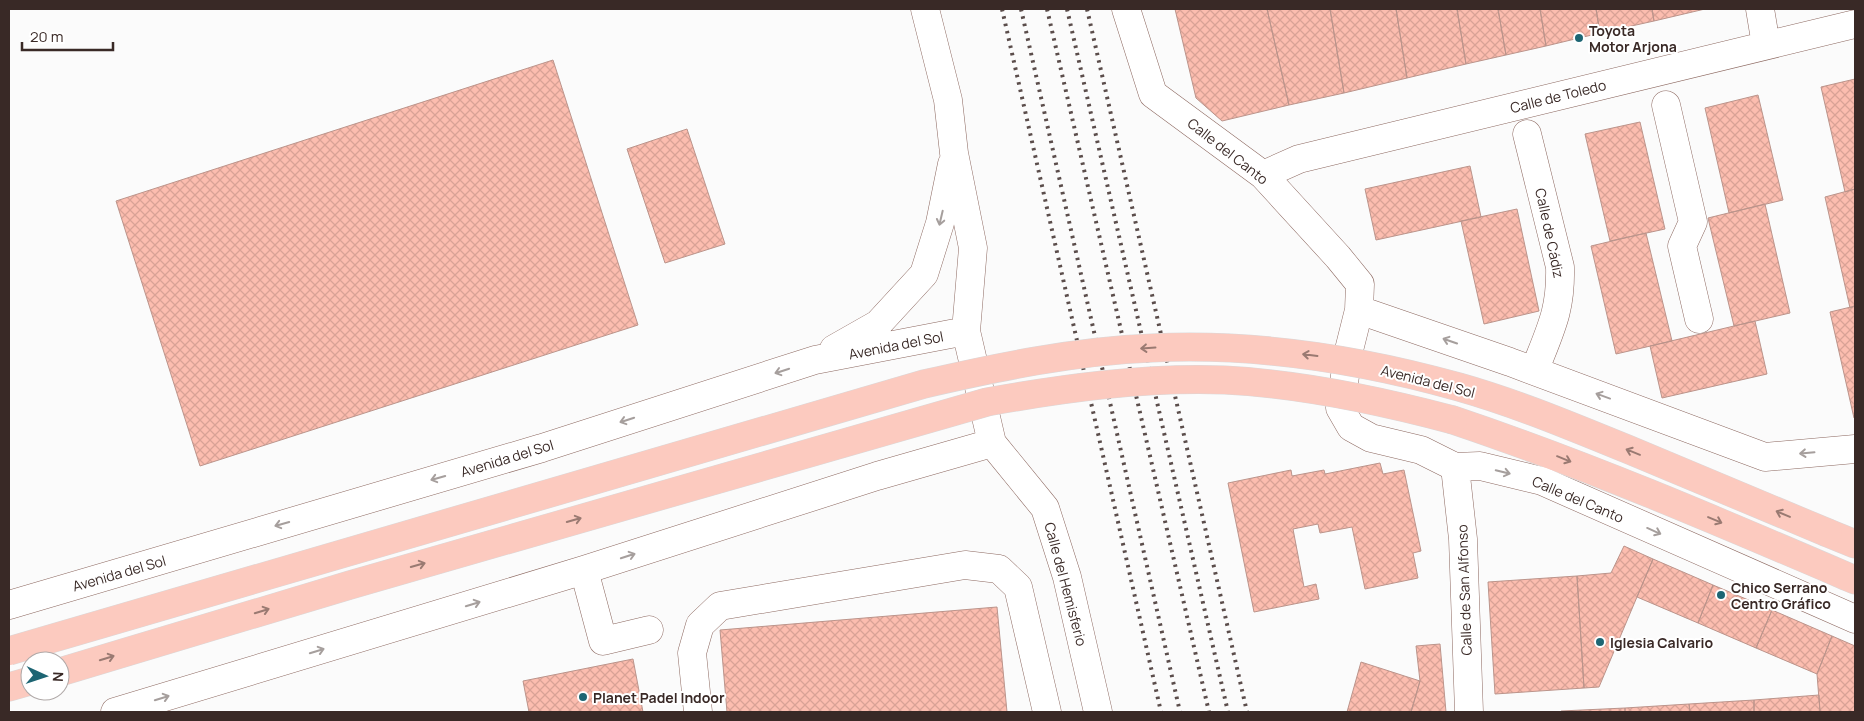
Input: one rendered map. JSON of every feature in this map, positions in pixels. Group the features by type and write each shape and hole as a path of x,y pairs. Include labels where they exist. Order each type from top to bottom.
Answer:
{"main road":[{"name":"Avenida del Sol","path":"9,651 924,384 1062,357 1150,348 1225,347 1314,355 1388,369 1460,387 1544,415 1855,544"},
{"path":"70,669 350,585 933,416 987,402 1069,388 1154,381 1225,380 1310,390 1382,401 1452,420 1534,447 1855,580"}],"street":[{"path":"115,712 584,570 877,476 992,443 966,331 973,248 954,153 948,100 925,9"},
{"name":"Calle del Canto","path":"1126,9 1153,94 1263,175 1338,257 1360,284 1360,310 1349,350 1340,408 1351,427 1371,438 1421,450 1455,467 1480,466 1542,481 1855,619"},
{"path":"1760,9 1766,45"},
{"name":"Calle de Toledo","path":"1263,175 1299,160 1855,24"},
{"path":"1666,105 1693,222 1682,246 1699,319"},
{"name":"Calle de Cádiz","path":"1527,134 1560,267 1561,289 1557,314 1539,359"},
{"path":"815,360 878,324 924,274 940,223 954,153"},
{"path":"1360,310 1510,362 1765,457 1855,449"},
{"name":"Avenida del Sol","path":"9,605 542,448 815,360 966,331"},
{"name":"Calle del Hemisferio","path":"992,443 1045,508 1067,577 1098,712"},
{"name":"Calle de San Alfonso","path":"1455,467 1463,539 1469,712"},
{"path":"698,712 692,653 700,625 720,606 965,565 999,569 1018,587 1047,712"},
{"path":"584,570 603,640 649,630"}],"building":[{"path":"1175,9 1267,9 1289,105 1222,121 1196,98"},
{"path":"1267,9 1330,9 1344,93 1289,105"},
{"path":"1330,9 1396,9 1407,78 1344,93"},
{"path":"1396,9 1457,9 1466,64 1407,78"},
{"path":"1457,9 1498,9 1506,55 1466,64"},
{"path":"1498,9 1540,9 1546,46 1506,55"},
{"path":"1540,9 1596,9 1600,33 1546,46"},
{"path":"1596,9 1652,9 1654,21 1600,33"},
{"path":"1652,9 1705,9 1654,21"},
{"path":"553,60 638,325 200,466 116,201"},
{"path":"1855,79 1855,189 1845,192 1821,87"},
{"path":"1758,95 1783,200 1729,213 1705,108"},
{"path":"1640,122 1665,229 1610,241 1585,134"},
{"path":"687,129 725,244 665,263 627,149"},
{"path":"1470,166 1481,217 1376,240 1365,189"},
{"path":"1855,189 1855,306 1850,308 1825,197"},
{"path":"1765,204 1790,313 1734,326 1708,218"},
{"path":"1517,209 1539,311 1484,324 1461,221"},
{"path":"1646,233 1672,341 1616,354 1591,246"},
{"path":"1855,306 1855,418 1854,418 1830,312"},
{"path":"1755,321 1767,374 1662,398 1650,346"},
{"path":"1380,463 1383,474 1404,470 1421,551 1413,553 1418,578 1365,589 1352,527 1320,533 1318,524 1293,529 1304,587 1316,584 1319,599 1254,612 1228,483 1291,470 1292,476 1324,470 1325,474"},
{"name":"Iglesia Calvario","path":"1624,546 1653,559 1599,687 1584,688 1577,576 1611,573"},
{"path":"1653,559 1713,585 1698,623 1637,597"},
{"path":"1577,576 1584,688 1495,694 1488,582"},
{"path":"1713,585 1772,610 1756,648 1698,623"},
{"path":"997,607 1007,712 727,712 720,630"},
{"path":"1772,610 1832,636 1817,674 1756,648"},
{"path":"1832,636 1855,646 1855,712 1820,712 1817,674"},
{"path":"1440,644 1446,712 1411,712 1420,681 1416,646"},
{"name":"Planet Padel Indoor","path":"633,659 643,712 529,712 523,681"},
{"path":"1361,662 1420,681 1411,712 1347,712"},
{"path":"1819,695 1820,712 1754,712 1754,700"},
{"path":"1754,700 1754,712 1690,712 1689,704"},
{"path":"1689,704 1690,712 1625,712 1625,708"},
{"path":"1625,708 1625,712 1561,712 1561,711"}],"railway":[{"path":"1002,9 1161,712"},
{"path":"1021,9 1180,712"},
{"path":"1047,9 1209,712"},
{"path":"1067,9 1228,712"},
{"path":"1087,9 1247,712"}],"place":[{"name":"Toyota Motor Arjona","path":"1579,38"},
{"name":"Chico Serrano Centro Gráfico","path":"1721,595"},
{"name":"Iglesia Calvario","path":"1600,642"},
{"name":"Planet Padel Indoor","path":"583,697"}]}
